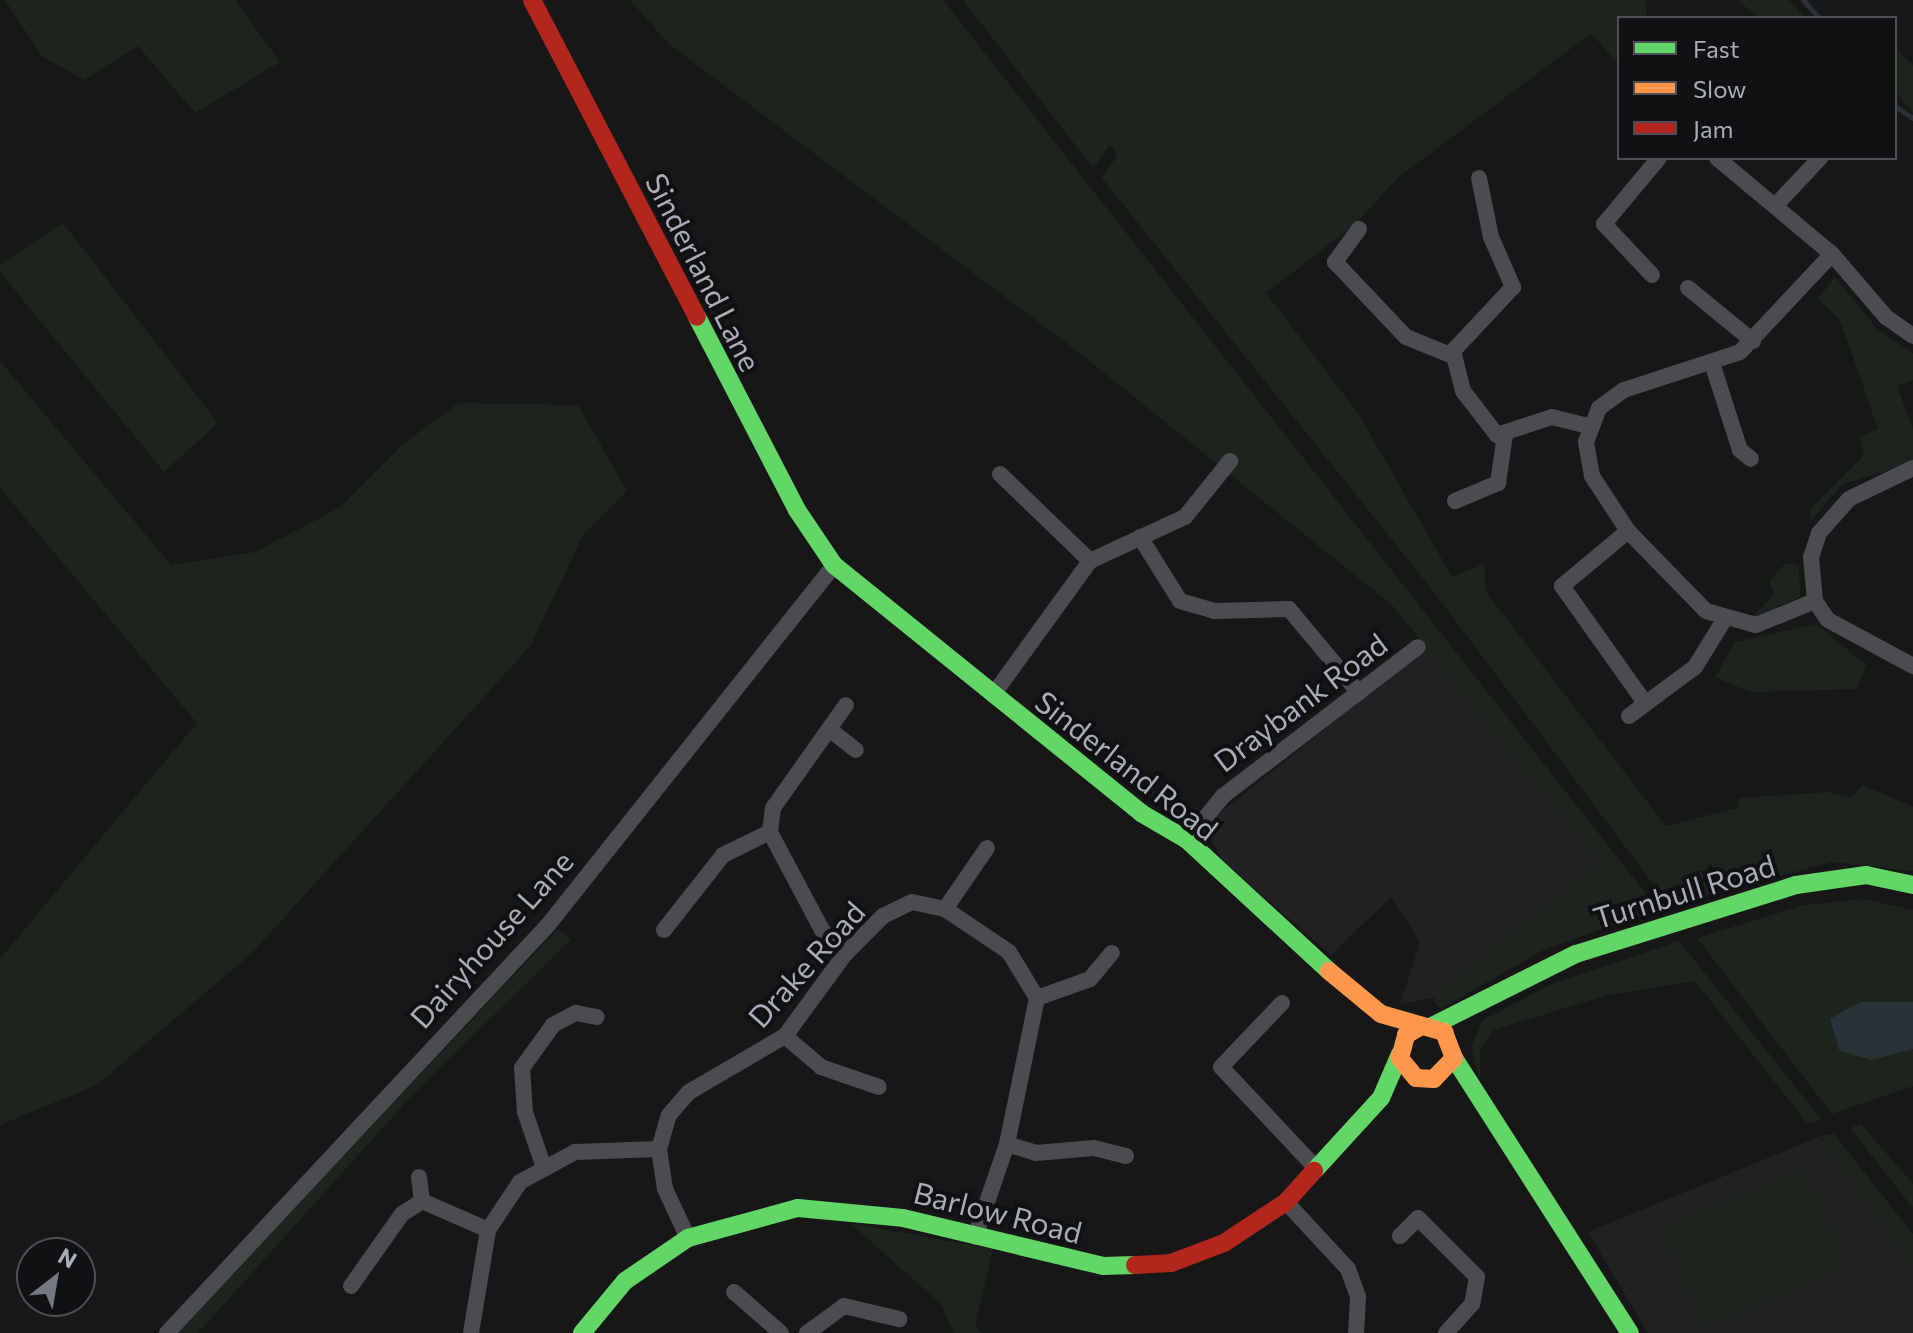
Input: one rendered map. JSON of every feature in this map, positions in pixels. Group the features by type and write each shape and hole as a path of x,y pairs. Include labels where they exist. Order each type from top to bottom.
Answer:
{"street":[{"name":"Sinderland Lane","path":"532,0 797,510 834,565"},
{"path":"1652,275 1604,224 1657,160"},
{"path":"1719,160 1832,254 1886,317 1913,336"},
{"path":"1775,206 1818,160"},
{"path":"1453,356 1513,287 1491,237 1479,178"},
{"path":"1359,229 1335,262 1406,337 1453,356 1485,428 1505,435 1552,417 1589,426"},
{"path":"1815,601 1756,625 1724,620 1628,531 1592,476 1589,426 1599,408 1624,390 1712,363 1753,341 1832,254"},
{"path":"1688,288 1753,341"},
{"path":"1712,363 1740,450 1751,459"},
{"path":"1455,501 1498,483 1505,435"},
{"path":"993,695 1090,561 1140,537 1165,529 1200,503 1230,461"},
{"path":"1913,468 1869,485 1831,516 1811,557 1815,601 1837,627 1913,666"},
{"path":"1001,473 1090,561"},
{"path":"1628,531 1562,586 1645,703"},
{"path":"1140,537 1180,601 1214,611 1289,609 1359,693"},
{"name":"Sinderland Road","path":"834,565 1141,813 1187,840 1381,1014 1408,1072 1482,1110"},
{"name":"Dairyhouse Lane","path":"167,1333 548,925 834,565"},
{"path":"1629,716 1695,667 1724,620"},
{"name":"Draybank Road","path":"1187,840 1223,796 1418,647"},
{"path":"845,954 822,930 770,832 773,808 846,705"},
{"path":"829,729 856,750"},
{"path":"664,930 723,855 770,832"},
{"path":"945,909 987,848"},
{"name":"Turnbull Road","path":"1426,1026 1483,1003 1626,935 1837,876 1913,885"},
{"name":"Drake Road","path":"688,1238 665,1189 659,1149 669,1115 689,1092 785,1036 845,954 883,916 912,902 945,909 1009,952 1037,998"},
{"path":"975,1237 1007,1144 1037,998 1090,979 1112,953"},
{"path":"1282,1003 1221,1067 1316,1168"},
{"name":"Turnbull Road","path":"1454,1056 1463,1024 1483,1003"},
{"path":"543,1165 525,1112 522,1068 553,1025 576,1013 597,1017"},
{"name":"Sinderland Road","path":"1381,1014 1426,1026 1450,1038 1454,1056 1482,1110 1630,1333"},
{"path":"1400,1050 1426,1026"},
{"path":"785,1036 821,1067 879,1087"},
{"name":"Barlow Road","path":"582,1333 625,1281 688,1238 798,1208 869,1211 975,1237 1136,1267 1224,1243 1286,1202 1381,1098 1400,1050"},
{"path":"1426,1080 1442,1076 1454,1056"},
{"name":"Barlow Road","path":"1381,1098 1426,1080"},
{"path":"1007,1144 1036,1153 1094,1148 1126,1156"},
{"path":"471,1333 488,1230 520,1182 543,1165 575,1152 659,1149"},
{"path":"419,1177 422,1201"},
{"path":"422,1201 488,1230"},
{"path":"351,1286 402,1214 422,1201"},
{"path":"1286,1202 1348,1269 1358,1297 1356,1333"},
{"path":"1400,1236 1418,1218 1477,1277 1472,1304 1446,1333"},
{"path":"734,1292 781,1333"},
{"path":"807,1333 844,1306 899,1319"}],"shaded area":[{"path":"5,0 235,0 280,62 195,113 138,46 84,80 42,56"},
{"path":"630,0 943,0 1658,909 1541,951 1441,1009 1433,1000 1603,861 1392,605 1076,350 669,44"},
{"path":"963,0 1645,0 1647,16 1617,16 1617,63 1593,35 1586,37 1399,177 1352,227 1266,293 1358,413 1452,577 1484,564 1486,592 1666,826 1737,808 1740,798 1828,792 1850,798 1863,785 1913,807 1913,871 1832,862 1669,905 1433,591 1102,178 1118,155 1110,145 1093,168"},
{"path":"1738,0 1789,0 1804,16 1756,16"},
{"path":"1897,51 1913,65 1913,113 1897,93"},
{"path":"63,223 218,423 164,472 0,272 0,265"},
{"path":"1835,277 1877,329 1913,353 1913,380 1897,386 1913,429 1913,462 1842,485 1811,520 1810,509 1864,455 1859,437 1878,429 1840,320 1818,299"},
{"path":"0,361 171,565 255,552 339,508 403,444 459,403 578,405 627,491 583,535 531,645 252,953 97,1085 0,1125 0,959 197,723 0,488"},
{"path":"1786,563 1799,565 1800,597 1751,618 1774,595 1769,581"},
{"path":"1816,624 1866,665 1857,689 1750,692 1715,677 1735,642"},
{"path":"1429,645 1604,861 1444,996 1400,1004 1420,942 1391,897 1331,955 1223,861 1204,826"},
{"path":"1863,899 1913,910 1913,1086 1832,1114 1697,938 1804,905"},
{"path":"558,929 571,939 406,1102 198,1333 176,1333"},
{"path":"1679,941 1822,1120 1807,1123 1695,981 1607,995 1494,1030 1480,1049 1480,1081 1471,1047 1483,1020 1554,983"},
{"path":"1860,1002 1913,1002 1913,1049 1871,1060 1839,1050 1830,1019"},
{"path":"1861,1124 1913,1184 1913,1208 1850,1128"},
{"path":"1834,1134 1913,1234 1913,1263 1821,1136"},
{"path":"1821,1136 1913,1263 1913,1333 1648,1333 1588,1232"},
{"path":"1803,1169 1845,1268 1707,1326 1665,1227"},
{"path":"850,1223 993,1249 975,1326 982,1333 954,1333 941,1304"}],"waterway":[{"path":"1803,0 1817,16"},
{"path":"1897,107 1913,118"}],"traffic: fast":[{"path":"697,317 797,510 834,565 1141,813 1187,840 1329,971"},
{"path":"1432,1026 1576,954 1796,885 1866,875 1913,885"},
{"path":"1314,1171 1381,1098 1400,1054"},
{"path":"1454,1058 1630,1333"},
{"path":"582,1333 625,1281 688,1238 798,1208 903,1218 1103,1266 1135,1265"}],"traffic: slow":[{"path":"1329,971 1381,1014 1444,1032 1454,1058 1434,1079 1416,1078 1400,1058 1406,1035 1420,1027"}],"traffic: jam":[{"path":"532,0 697,317"},
{"path":"1135,1265 1171,1263 1224,1243 1286,1202 1314,1171"}]}
